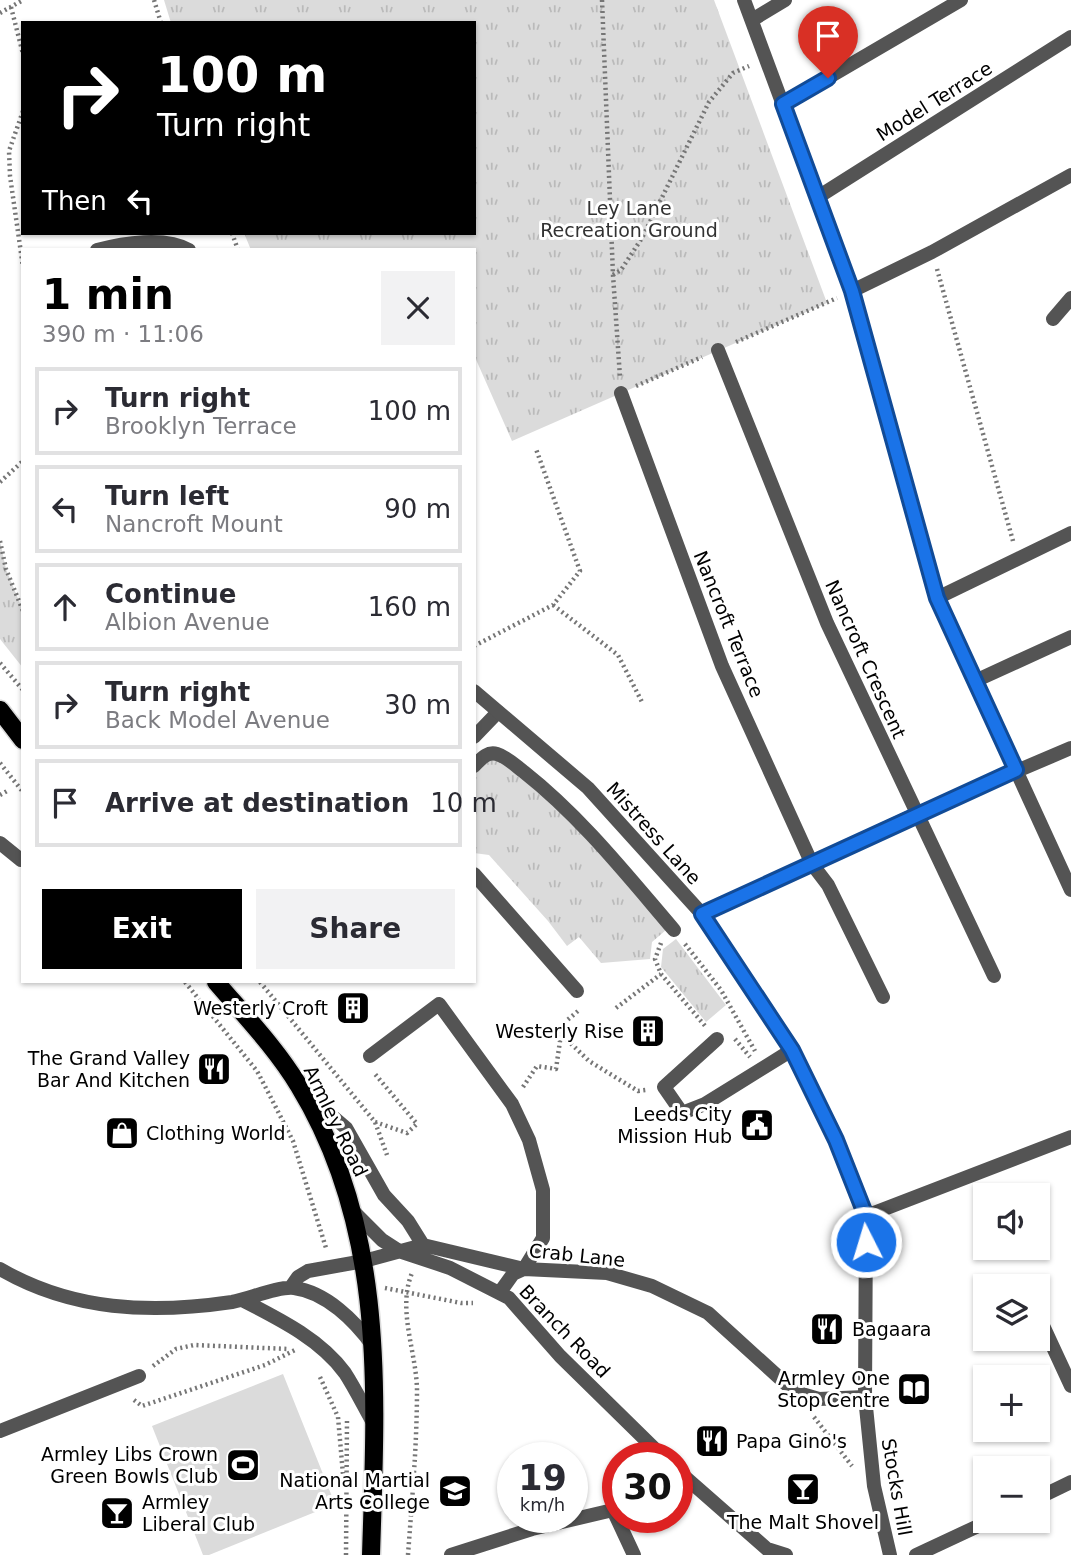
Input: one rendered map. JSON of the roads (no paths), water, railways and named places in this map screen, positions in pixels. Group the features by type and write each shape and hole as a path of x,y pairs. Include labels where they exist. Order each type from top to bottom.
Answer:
{"main road":[{"path":"0,710 21,737"},
{"name":"Armley Road","path":"217,983 282,1060 300,1088 347,1188 364,1261 374,1348 376,1428 372,1555"}],"street":[{"path":"744,0 852,291 937,598 1071,890"},
{"path":"752,20 785,0"},
{"path":"783,104 961,0"},
{"name":"Model Terrace","path":"818,197 1071,37"},
{"path":"852,291 932,252 1071,175"},
{"path":"104,248 123,243 178,243 186,248"},
{"path":"1054,319 1071,298"},
{"name":"Nancroft Crescent","path":"718,350 827,623 994,976"},
{"name":"Nancroft Terrace","path":"621,393 722,666 812,864 828,885 883,997"},
{"path":"937,598 1071,533"},
{"path":"975,681 1071,637"},
{"name":"Mistress Lane","path":"476,693 588,788 702,914 792,1050 836,1140 866,1216"},
{"path":"476,735 498,712"},
{"path":"702,914 916,814 1071,748"},
{"path":"476,764 484,755 494,753 506,758 538,783 603,847 674,930"},
{"path":"0,843 21,860"},
{"path":"476,876 577,991"},
{"path":"370,1056 439,1004 512,1104 529,1140 542,1190 542,1238 524,1269 513,1274 500,1292"},
{"path":"718,1033 664,1087 682,1112 705,1104 792,1050"},
{"path":"300,1088 346,1128 384,1195 408,1221 423,1245"},
{"path":"866,1216 1071,1137"},
{"name":"Branch Road","path":"353,1211 382,1240 399,1251 450,1268 509,1298 560,1356 648,1442"},
{"name":"Stocks Hill","path":"866,1216 865,1397 874,1486 890,1555"},
{"name":"Crab Lane","path":"0,1269 60,1297 134,1309 197,1307 242,1300 291,1287 298,1277 308,1271 364,1261 423,1245 524,1269 607,1273 652,1286 708,1313 795,1392 818,1399 865,1397"},
{"path":"291,1287 306,1291 331,1304 360,1328 374,1348"},
{"path":"242,1300 278,1318 329,1356 344,1373 376,1428"},
{"path":"1050,1341 1071,1386"},
{"path":"0,1431 139,1376"},
{"path":"1050,1492 1071,1482"},
{"path":"693,1484 767,1549 786,1555"},
{"path":"451,1554 602,1511"},
{"path":"916,1555 973,1528"},
{"path":"625,1533 634,1555"}],"place":[{"name":"Westerly Croft","path":"353,1008"},
{"name":"Westerly Rise","path":"648,1031"},
{"name":"The Grand Valley Bar And Kitchen","path":"214,1069"},
{"name":"Leeds City Mission Hub","path":"757,1125"},
{"name":"Clothing World","path":"122,1133"},
{"name":"Bagaara","path":"827,1329"},
{"name":"Armley One Stop Centre","path":"914,1389"},
{"name":"Papa Gino's","path":"712,1441"},
{"name":"Armley Libs Crown Green Bowls Club","path":"243,1465"},
{"name":"The Malt Shovel","path":"803,1489"},
{"name":"National Martial Arts College","path":"455,1491"},
{"name":"Armley Liberal Club","path":"117,1513"}],"park label":[{"name":"Ley Lane Recreation Ground","path":"629,219"}]}
